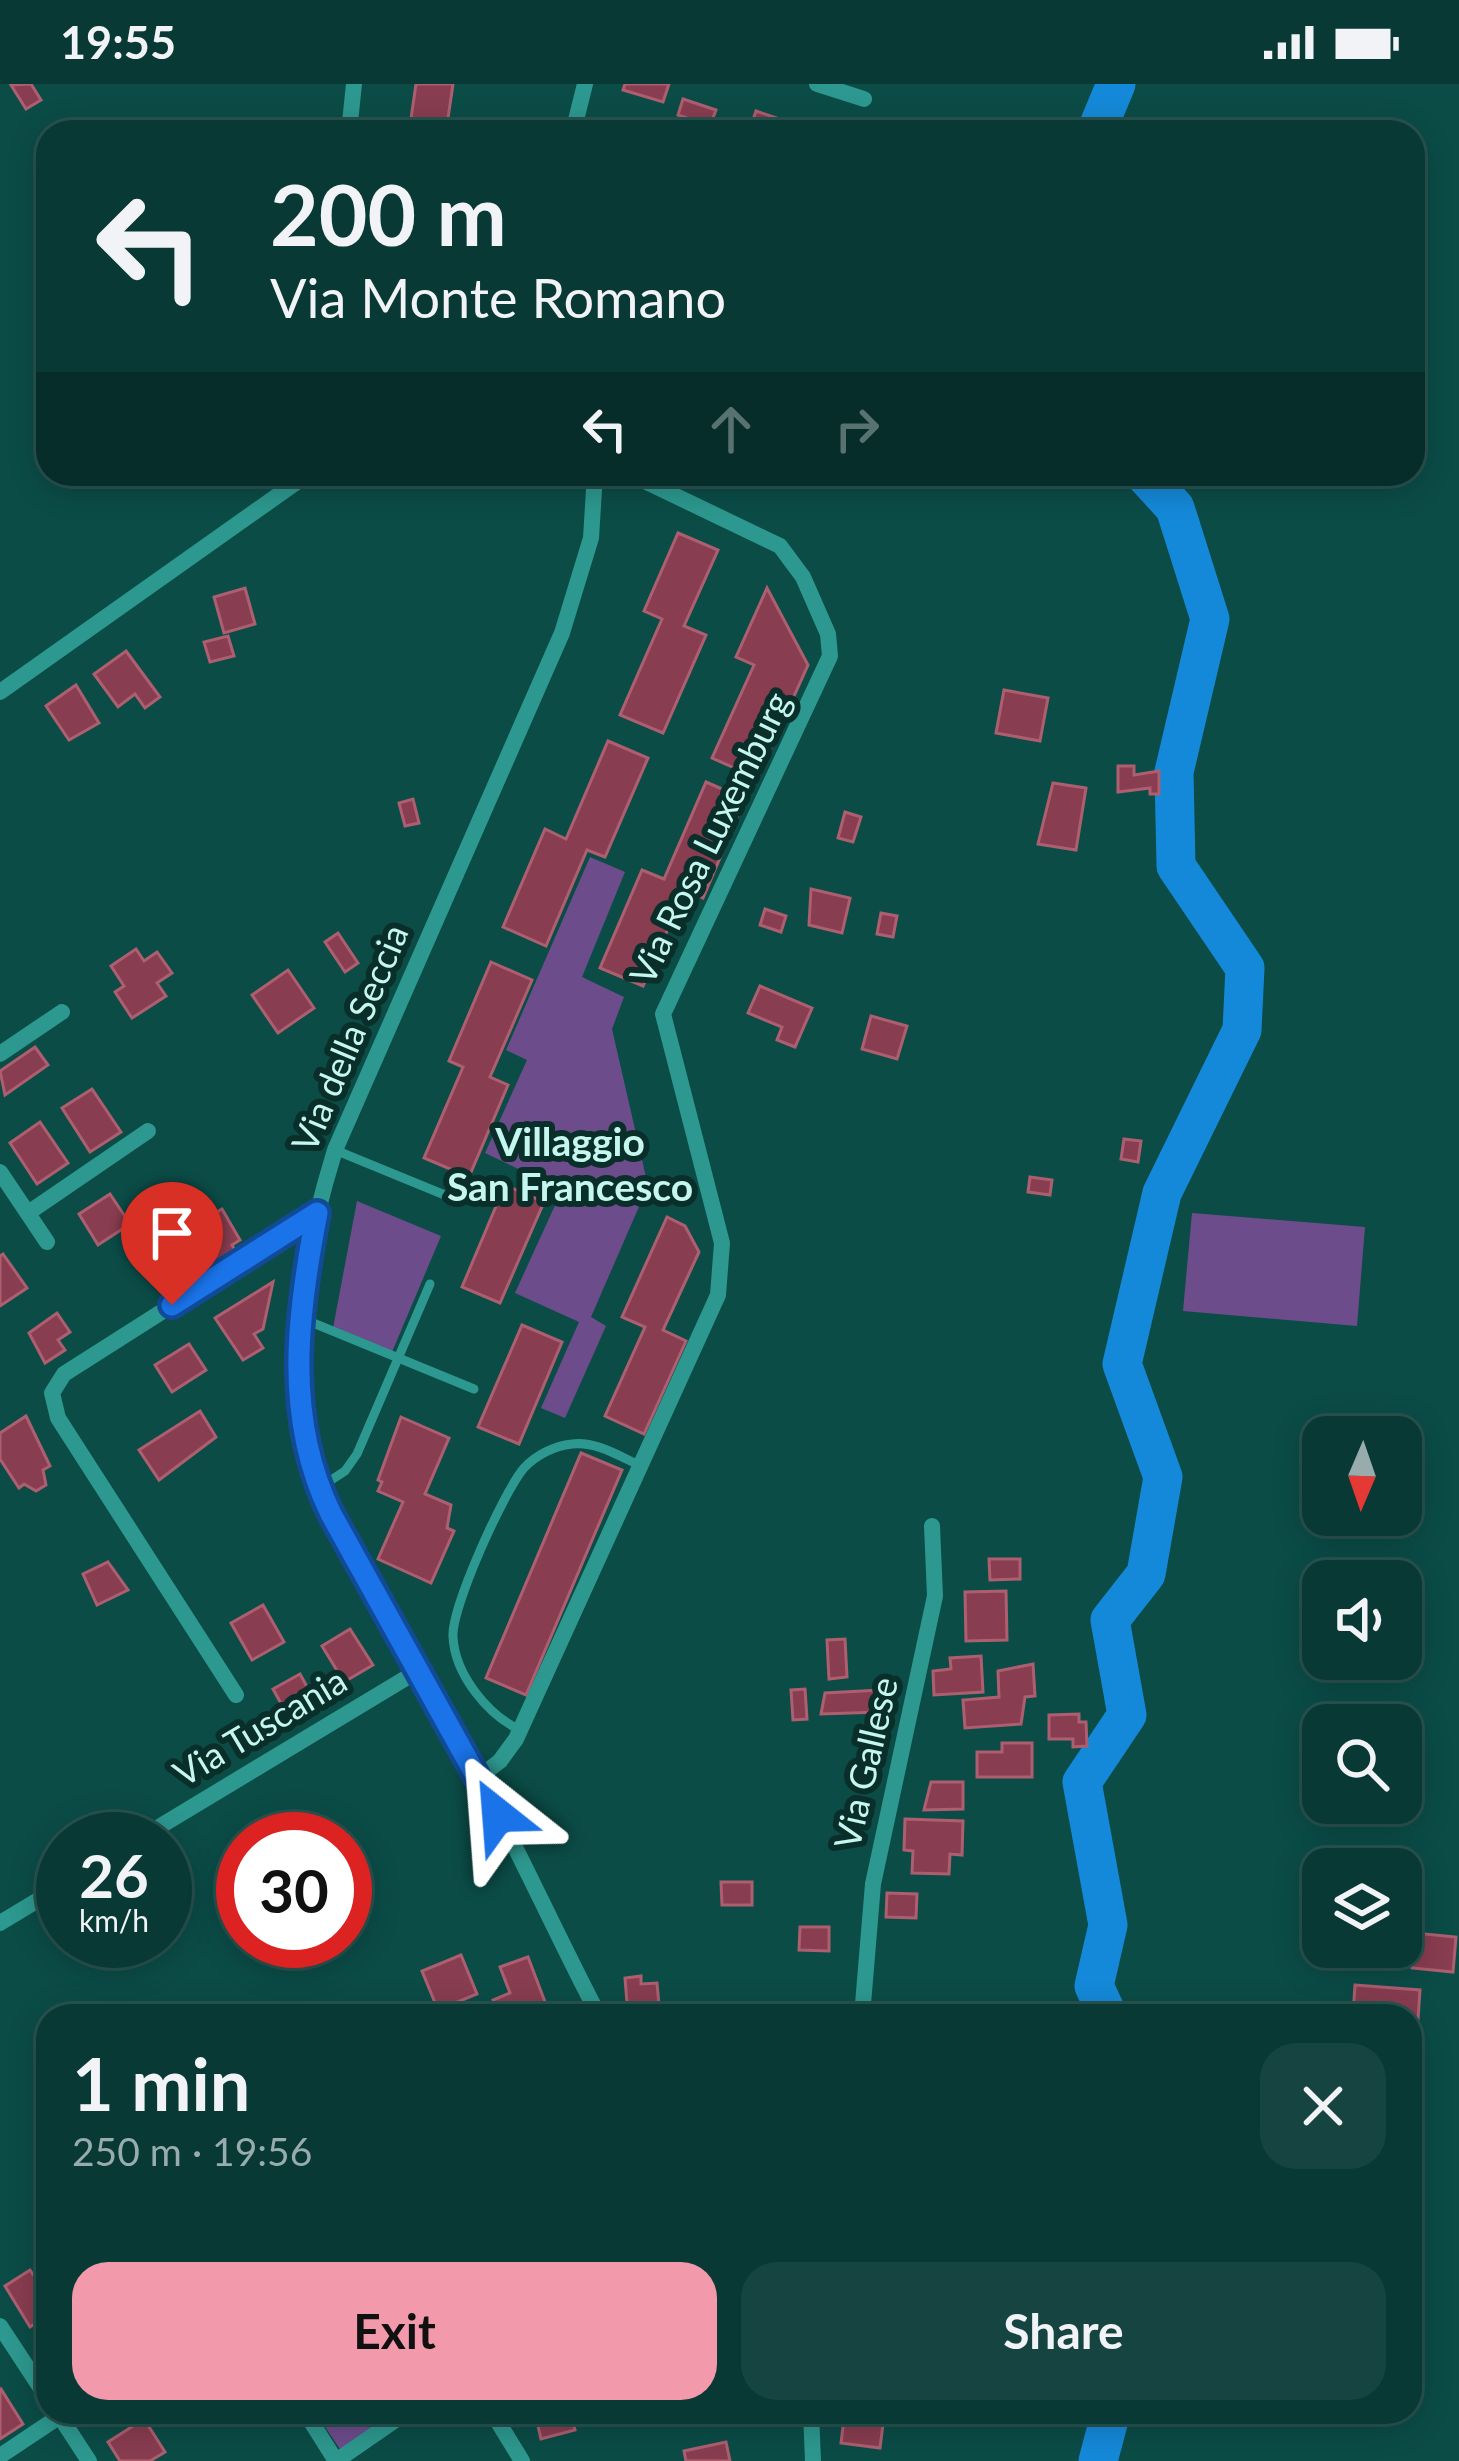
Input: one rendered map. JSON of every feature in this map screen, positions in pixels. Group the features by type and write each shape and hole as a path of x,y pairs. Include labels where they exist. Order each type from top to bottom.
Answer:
{"street":[{"path":"350,120 354,84"},
{"path":"576,120 585,84"},
{"path":"817,84 865,99"},
{"path":"0,692 291,486"},
{"name":"Via della Seccia","path":"593,2004 478,1777 416,1672 319,1488 300,1415 301,1318 317,1213 335,1150 562,632 591,538 594,486"},
{"name":"Via Rosa Luxemburg","path":"478,1777 505,1756 520,1730 715,1304 724,1272 720,1234 664,1035 664,1009 826,671 831,651 799,569 780,546 656,486"},
{"path":"0,1054 62,1012"},
{"path":"28,1213 148,1131"},
{"path":"0,1172 47,1242"},
{"path":"236,1696 58,1418 52,1393 64,1374 317,1213"},
{"name":"Via Gallese","path":"863,2004 871,1896 933,1610 932,1526"},
{"name":"Via Tuscania","path":"184,1812 416,1672"},
{"path":"0,1923 36,1901"},
{"path":"0,2326 36,2380"},
{"path":"0,2456 45,2424"},
{"path":"67,2424 89,2461"},
{"path":"313,2424 336,2461 390,2424"},
{"path":"499,2424 522,2461"},
{"path":"811,2424 813,2461"}],"lane":[{"path":"335,1150 452,1198"},
{"path":"319,1488 353,1460 430,1284"},
{"path":"301,1318 474,1389"},
{"path":"520,1730 498,1719 481,1700 452,1637 456,1615 510,1490 534,1459 569,1444 599,1448 641,1466"}],"shaded area":[{"path":"590,857 625,872 582,977 624,997 612,1029 648,1186 591,1317 606,1326 565,1418 541,1408 579,1322 515,1293 562,1190 485,1153 527,1060 506,1050"},
{"path":"357,1201 441,1236 392,1352 333,1328"},
{"path":"1192,1213 1365,1227 1357,1326 1183,1311"},
{"path":"323,2424 384,2424 342,2452"}],"building":[{"path":"31,84 41,100 26,109 11,85"},
{"path":"416,84 453,84 448,120 411,120"},
{"path":"625,84 669,84 663,102 623,90"},
{"path":"683,99 716,110 712,120 678,115"},
{"path":"756,111 783,120 753,120"},
{"path":"678,533 718,550 684,626 706,635 663,733 620,715 662,619 644,611"},
{"path":"245,588 255,624 224,633 214,597"},
{"path":"767,588 808,665 757,778 712,758 754,665 736,657"},
{"path":"228,636 234,656 210,662 204,642"},
{"path":"126,651 160,697 145,708 135,694 118,707 94,674"},
{"path":"76,685 99,723 69,740 46,706"},
{"path":"1004,690 1048,698 1040,741 996,733"},
{"path":"608,741 648,758 605,857 587,850 546,946 503,927 545,829 566,839"},
{"path":"1118,766 1134,766 1134,775 1159,771 1159,794 1150,794 1150,788 1118,792"},
{"path":"706,782 745,799 703,898 685,890 643,986 600,968 642,870 664,879"},
{"path":"1053,783 1086,788 1076,850 1038,844"},
{"path":"413,799 419,823 405,826 399,803"},
{"path":"845,812 861,817 853,842 838,838"},
{"path":"811,889 850,898 842,933 809,925"},
{"path":"765,909 786,916 781,932 760,925"},
{"path":"881,913 897,916 893,937 877,934"},
{"path":"338,933 358,963 345,972 325,942"},
{"path":"136,949 144,961 157,952 172,973 157,983 166,996 132,1018 115,992 124,986 111,966"},
{"path":"491,962 532,980 490,1077 508,1085 469,1177 424,1158 463,1067 449,1061"},
{"path":"288,970 314,1008 278,1033 252,995"},
{"path":"760,986 812,1008 795,1047 777,1040 782,1027 748,1013"},
{"path":"871,1016 907,1026 897,1059 862,1049"},
{"path":"35,1047 48,1065 5,1095 0,1071"},
{"path":"92,1089 121,1132 90,1152 62,1108"},
{"path":"40,1122 68,1163 37,1184 10,1143"},
{"path":"1124,1139 1141,1141 1138,1162 1121,1159"},
{"path":"1030,1177 1052,1180 1050,1195 1028,1192"},
{"path":"505,1185 544,1202 500,1303 462,1287"},
{"path":"110,1194 130,1224 98,1245 79,1214"},
{"path":"222,1209 240,1240 232,1245 236,1252 211,1267 204,1256 193,1263 185,1250 195,1244 186,1230"},
{"path":"667,1217 685,1226 699,1252 663,1330 686,1341 644,1434 605,1416 645,1327 622,1317"},
{"path":"0,1256 27,1288 0,1306"},
{"path":"273,1282 263,1329 254,1334 263,1348 243,1360 215,1318"},
{"path":"57,1313 70,1332 58,1340 65,1350 45,1363 29,1333"},
{"path":"522,1325 562,1342 519,1444 478,1427"},
{"path":"189,1344 206,1370 172,1392 155,1365"},
{"path":"200,1411 216,1437 159,1480 139,1450"},
{"path":"26,1416 50,1466 43,1470 46,1485 36,1491 24,1484 19,1488 0,1459 0,1433"},
{"path":"401,1417 449,1438 425,1494 451,1505 447,1528 454,1531 431,1583 378,1559 403,1502 378,1491"},
{"path":"581,1453 622,1470 526,1695 486,1678"},
{"path":"989,1559 1020,1559 1020,1579 990,1580"},
{"path":"108,1562 128,1590 97,1605 83,1574"},
{"path":"1006,1591 1007,1640 966,1641 965,1592"},
{"path":"263,1605 284,1642 252,1660 231,1623"},
{"path":"350,1629 373,1665 344,1682 322,1646"},
{"path":"845,1639 847,1677 829,1679 827,1640"},
{"path":"981,1656 983,1692 934,1695 933,1671 951,1669 950,1658"},
{"path":"1033,1664 1035,1696 1025,1697 1021,1724 965,1728 963,1700 999,1697 998,1671"},
{"path":"300,1674 317,1705 290,1720 273,1689"},
{"path":"805,1689 807,1719 793,1720 791,1690"},
{"path":"880,1690 881,1712 821,1714 825,1693"},
{"path":"1079,1714 1079,1722 1086,1722 1087,1746 1073,1747 1073,1739 1049,1739 1049,1715"},
{"path":"1002,1743 1032,1743 1032,1777 977,1777 977,1752 1002,1752"},
{"path":"931,1782 963,1782 963,1809 924,1810"},
{"path":"905,1819 963,1821 962,1855 950,1854 949,1874 912,1873 913,1851 904,1850"},
{"path":"721,1882 752,1882 752,1905 722,1905"},
{"path":"887,1893 917,1894 916,1918 886,1917"},
{"path":"800,1927 829,1927 829,1951 799,1950"},
{"path":"1422,1934 1456,1937 1453,1972 1412,1968 1422,1968"},
{"path":"461,1955 477,1994 453,2004 436,2004 422,1971"},
{"path":"528,1957 546,2004 494,2004 493,2000 510,1993 500,1967"},
{"path":"641,1976 641,1984 657,1983 659,2004 627,2004 625,1978"},
{"path":"1355,1985 1420,1990 1419,2004 1354,2004"},
{"path":"30,2270 36,2279 36,2323 30,2327 5,2286"},
{"path":"0,2390 23,2424 0,2439"},
{"path":"136,2424 147,2424 165,2452 150,2461 120,2461 108,2442"},
{"path":"537,2424 573,2424 575,2430 541,2439"},
{"path":"843,2424 883,2424 880,2448 841,2443"},
{"path":"726,2442 730,2461 686,2461 684,2451"}],"waterway":[{"path":"1101,120 1116,84"},
{"path":"1102,2004 1094,1986 1108,1925 1082,1782 1127,1715 1110,1620 1146,1574 1163,1477 1122,1364 1162,1193 1242,1030 1245,968 1176,866 1174,772 1210,619 1175,508 1155,486"},
{"path":"1098,2461 1108,2424"}],"district":[{"name":"Villaggio San Francesco","path":"570,1164"}],"route":[{"path":"172,1305 317,1213 298,1345 300,1415 310,1464 331,1514 498,1815"}]}
